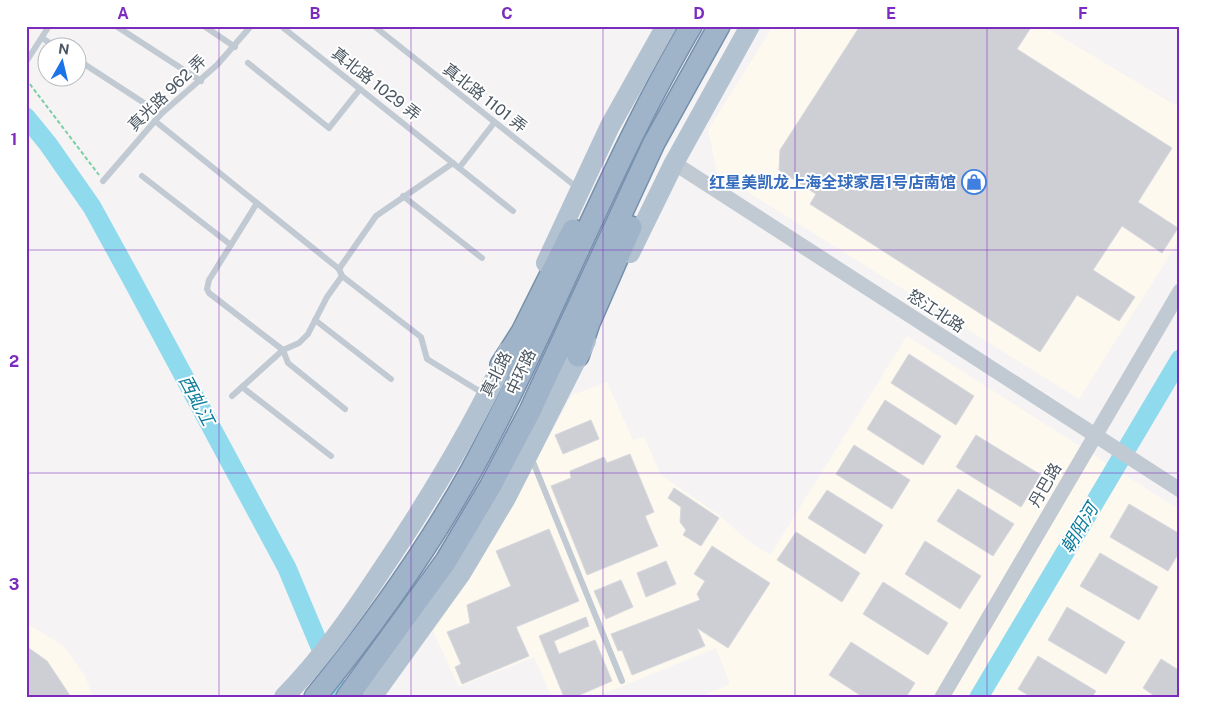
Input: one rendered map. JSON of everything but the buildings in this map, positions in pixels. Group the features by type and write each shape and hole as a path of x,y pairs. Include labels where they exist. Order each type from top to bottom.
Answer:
{"highway":[{"name":"中环路","path":"315,697 339,667 430,540 470,472 507,401 652,96 691,26"},
{"name":"中环路","path":"349,695 446,561 490,487 530,411 651,151 719,26"},
{"path":"578,356 589,322 647,186 723,26"},
{"path":"501,365 522,332 603,174 652,96"}],"main road":[{"name":"真北路","path":"284,697 330,646 415,522 454,457 501,365 579,190 610,126 666,26"},
{"path":"372,697 460,575 506,498 674,163 750,26"}],"street":[{"name":"怒江北路","path":"674,163 1180,490"},
{"name":"丹巴路","path":"942,697 1180,291"}],"lane":[{"path":"42,38 49,26"},
{"path":"116,26 201,81"},
{"path":"204,26 235,46"},
{"name":"真光路 962 弄","path":"103,181 161,114 201,81 235,46 251,26"},
{"name":"真北路 1029 弄","path":"281,26 514,211"},
{"name":"真北路 1101 弄","path":"374,26 492,126 579,190"},
{"path":"26,62 38,44"},
{"path":"248,63 329,128 360,89"},
{"path":"88,67 161,114"},
{"path":"155,121 339,269 342,276 421,337 427,359 486,395"},
{"path":"339,269 376,216 403,196 456,165 492,126"},
{"path":"142,176 230,245"},
{"path":"403,196 482,258"},
{"path":"257,203 209,280 207,289 209,293 283,350 288,363 345,409"},
{"path":"232,396 283,350 299,343 342,276"},
{"path":"315,320 391,379"},
{"path":"242,387 331,456"},
{"path":"529,453 622,681"}],"path":[{"path":"26,80 103,181"}],"shaded area":[{"name":"红星美凯龙上海全球家居1号店南馆","path":"773,26 1043,26 1180,108 1180,239 1079,399 717,173 708,130"},
{"path":"907,336 1180,510 1180,697 699,697 730,684 716,648 596,697 552,697 534,657 459,687 433,631 482,558 572,395 607,382 633,440 644,437 661,475 719,515 747,540 770,555"},
{"path":"26,623 64,646 85,676 93,697 26,697"}],"waterway":[{"name":"西虬江","path":"26,117 48,144 92,207 131,278 287,568 341,697"},
{"name":"朝阳河","path":"979,697 1180,359"}],"place":[{"name":"红星美凯龙上海全球家居1号店南馆","path":"974,182"}]}
